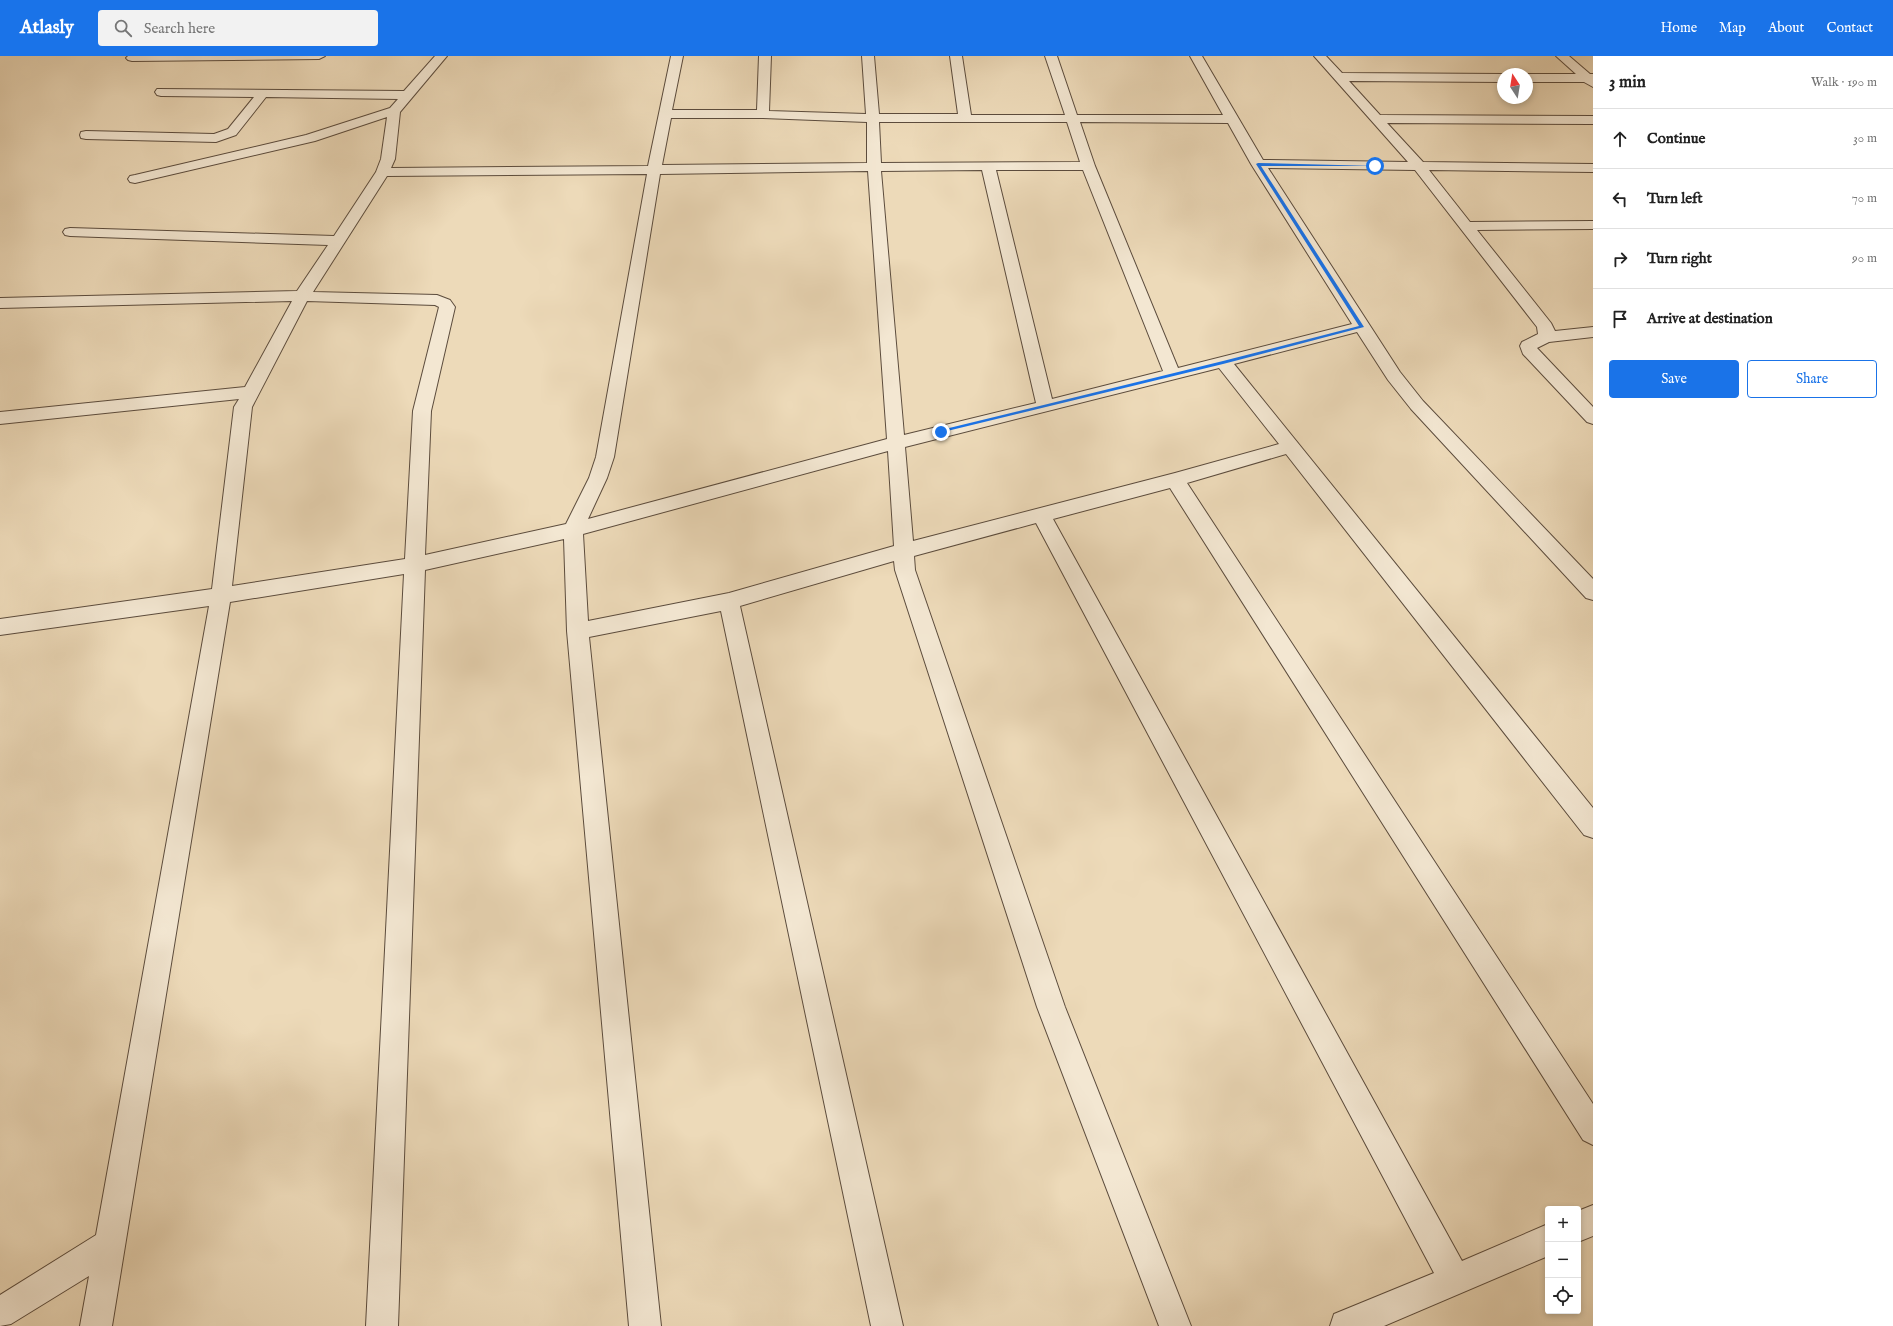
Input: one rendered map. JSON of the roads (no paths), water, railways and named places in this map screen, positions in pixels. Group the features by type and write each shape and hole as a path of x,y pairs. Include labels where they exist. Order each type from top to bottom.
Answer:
{"street":[{"path":"132,58 319,56"},
{"path":"135,179 310,138 394,111 441,56"},
{"path":"646,1326 578,631 573,530 598,478 605,457 654,171 677,56"},
{"path":"763,114 765,56"},
{"path":"868,56 874,118 874,166 903,551 908,582 1051,1008 1175,1326"},
{"path":"956,56 965,118"},
{"path":"1051,56 1088,166 1173,375"},
{"path":"1196,56 1230,119 1394,376 1417,405 1593,592"},
{"path":"1320,56 1419,166 1545,326 1548,332 1546,337"},
{"path":"1562,56 1591,80"},
{"path":"1338,77 1497,78"},
{"path":"1533,78 1591,80"},
{"path":"161,92 409,95"},
{"path":"86,135 203,140 216,138 232,132 263,93"},
{"path":"96,1326 221,596 243,408 250,392 302,296 383,172 388,158 394,111"},
{"path":"665,114 763,114 874,118 1230,119"},
{"path":"1376,119 1593,120"},
{"path":"1258,164 1593,168"},
{"path":"383,172 654,171 874,166 1088,166"},
{"path":"988,166 1045,406"},
{"path":"1466,226 1593,225"},
{"path":"70,232 338,241"},
{"path":"0,303 302,296 437,300 444,303 447,307 422,411 413,565 382,1326"},
{"path":"0,626 221,596 413,565 573,530 896,443 1173,375 1362,326"},
{"path":"1593,332 1546,337 1528,346 1529,350 1593,418"},
{"path":"1223,362 1593,827"},
{"path":"0,418 250,392"},
{"path":"578,631 729,601 903,551 1175,480 1290,447"},
{"path":"1175,480 1593,1130"},
{"path":"1041,515 1455,1280"},
{"path":"729,601 887,1326"},
{"path":"1581,1226 1593,1220"},
{"path":"1346,1326 1545,1241"},
{"path":"0,1313 109,1245"}]}
